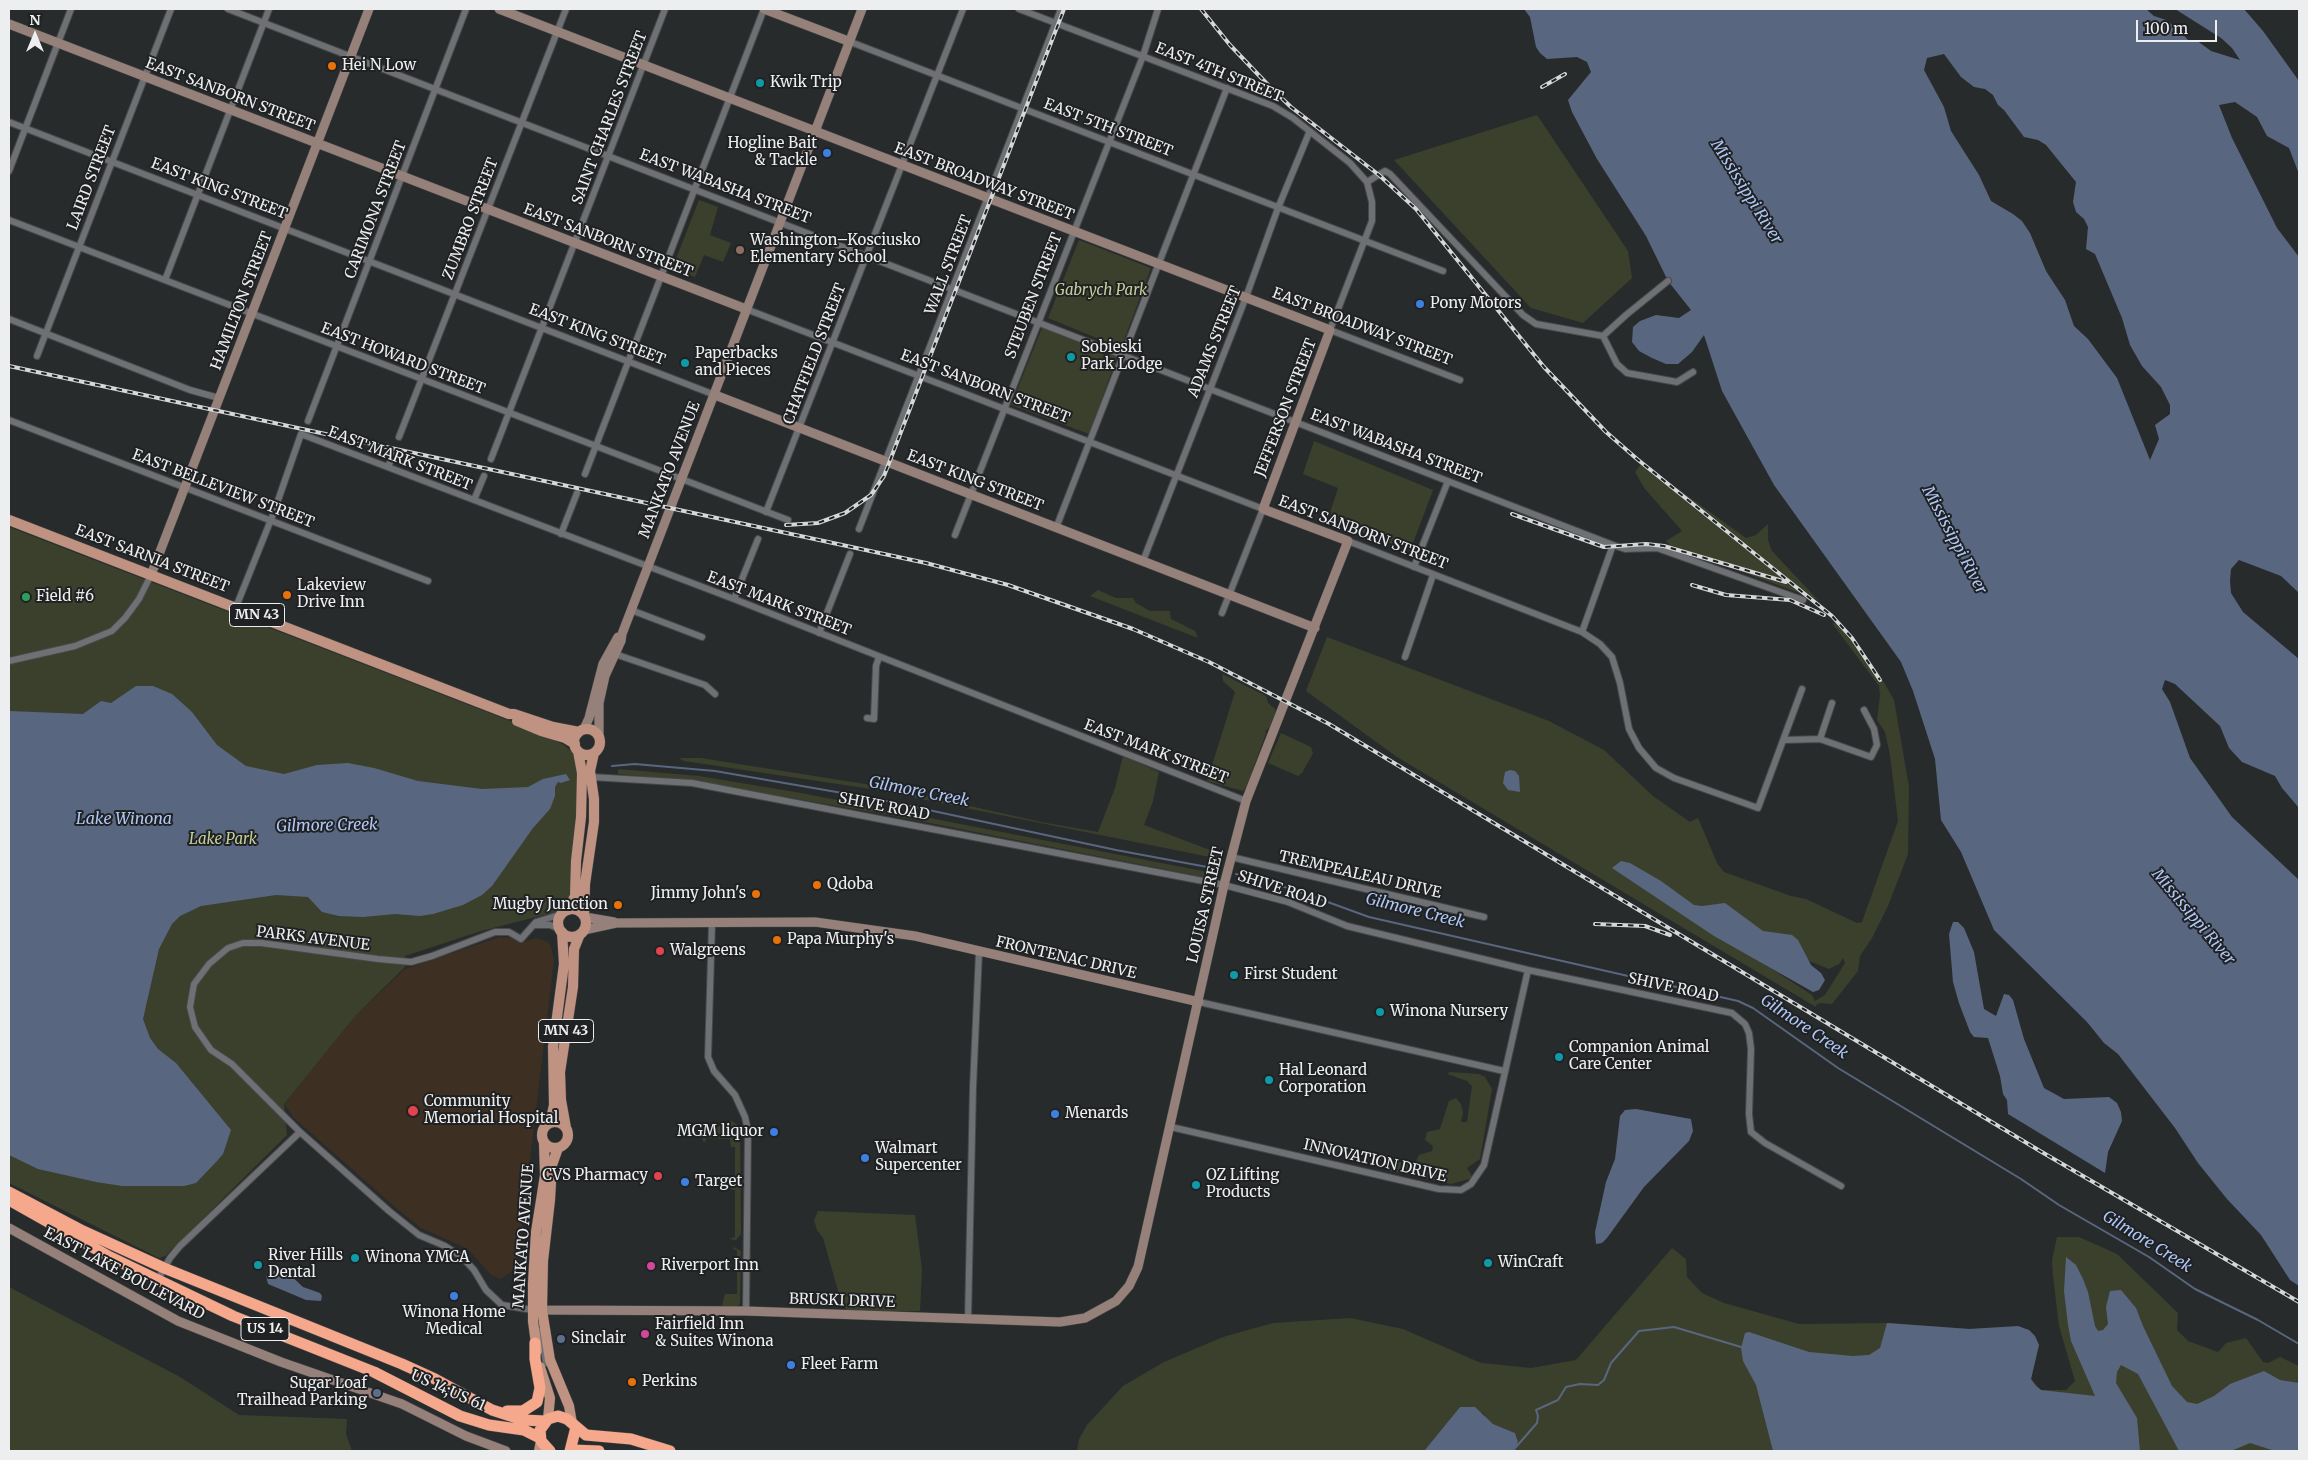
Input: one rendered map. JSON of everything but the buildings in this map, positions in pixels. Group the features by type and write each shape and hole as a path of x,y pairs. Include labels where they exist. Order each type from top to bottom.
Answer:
{"highway":[{"name":"US 14","path":"9,1192 84,1231 164,1268"},
{"name":"US 14","path":"9,1200 157,1281"},
{"name":"US 14;US 61","path":"164,1268 402,1364 435,1379 476,1403 507,1416 546,1420 558,1416 590,1436 631,1440 670,1451"},
{"name":"US 14;US 61","path":"157,1281 233,1316 374,1372 460,1416 489,1425 524,1430 550,1451"},
{"path":"476,1403 518,1412 527,1410 535,1404 540,1388 535,1359 535,1344"},
{"path":"540,1443 540,1430 546,1420"},
{"path":"574,1425 571,1451 599,1451"}],"main road":[{"name":"EAST SARNIA STREET","path":"9,520 509,714 553,727 582,730"},
{"name":"EAST SARNIA STREET","path":"509,714 530,727 565,738 576,748"},
{"name":"MN 43","path":"582,730 593,730 599,736"},
{"name":"MANKATO AVENUE","path":"574,1425 569,1406 555,1374 537,1310 534,1258 545,1175 542,1131 550,1123 554,1105 553,1047 564,964 559,921 575,896 576,861 581,817 582,773 575,737 582,730"},
{"name":"MANKATO AVENUE","path":"546,1420 550,1398 535,1344 537,1310 552,1165 558,1148 567,1140 560,1100 560,1072 573,987 574,949 582,932 584,916 584,884 594,822 590,766 594,753 600,745 599,736"},
{"name":"MN 43","path":"576,748 586,754 594,753"},
{"path":"565,912 577,910 584,916"},
{"path":"561,930 571,936 582,932"},
{"path":"550,1123 559,1123 566,1128"},
{"name":"MANKATO AVENUE","path":"544,1143 550,1148 558,1148"}],"street":[{"path":"9,172 72,9"},
{"name":"LAIRD STREET","path":"37,356 171,9"},
{"name":"EAST WABASHA STREET","path":"228,9 1614,545 1626,549 1657,548 1803,600"},
{"path":"165,280 269,9"},
{"name":"HAMILTON STREET","path":"151,575 369,9"},
{"name":"CARIMONA STREET","path":"308,421 466,9"},
{"name":"EAST BROADWAY STREET","path":"499,9 1460,380"},
{"name":"ZUMBRO STREET","path":"399,437 423,380 566,9"},
{"name":"SAINT CHARLES STREET","path":"491,458 576,243 665,9"},
{"path":"585,474 764,9"},
{"name":"EAST 5TH STREET","path":"764,9 936,77 1443,270"},
{"name":"MANKATO AVENUE","path":"599,736 600,692 715,395 848,41 862,9"},
{"name":"CHATFIELD STREET","path":"766,512 962,9"},
{"name":"EAST 4TH STREET","path":"1019,9 1273,106 1293,118 1309,133 1350,163 1367,182"},
{"name":"WALL STREET","path":"859,529 1061,9"},
{"name":"STEUBEN STREET","path":"955,536 1073,230 1143,56 1158,9"},
{"name":"EAST SANBORN STREET","path":"9,24 1582,632 1600,644 1612,658 1620,683 1629,730 1638,748 1656,768 1674,778 1758,808 1802,689"},
{"path":"1056,528 1125,355 1227,88"},
{"name":"EAST KING STREET","path":"9,122 1315,628"},
{"name":"ADAMS STREET","path":"1143,561 1246,297 1278,208 1309,133"},
{"path":"1367,182 1385,171 1390,174 1523,315 1536,324 1603,336"},
{"name":"JEFFERSON STREET","path":"1222,613 1366,241 1372,221 1372,202 1367,182"},
{"name":"EAST HOWARD STREET","path":"9,220 788,520"},
{"path":"1603,336 1668,281"},
{"path":"9,319 190,390 219,398"},
{"path":"1603,336 1617,364 1627,373 1677,382 1693,372"},
{"name":"EAST BELLEVIEW STREET","path":"9,420 428,581"},
{"name":"EAST MARK STREET","path":"270,521 301,434 734,599 1246,801"},
{"path":"388,467 393,455"},
{"path":"474,500 484,476"},
{"path":"1414,567 1448,481"},
{"path":"561,534 577,493"},
{"path":"236,607 270,521"},
{"path":"734,599 758,539"},
{"name":"LOUISA STREET","path":"1129,1286 1138,1267 1224,885 1246,801 1348,542"},
{"path":"1582,632 1614,545"},
{"path":"819,633 850,554"},
{"path":"9,661 75,646 112,631 125,618 139,599 151,575"},
{"path":"1405,657 1434,575"},
{"path":"631,610 702,637"},
{"name":"MANKATO AVENUE","path":"582,730 589,718 603,664 617,638 622,634"},
{"path":"615,654 705,685 715,694"},
{"path":"868,718 874,720 876,666 879,656"},
{"path":"1820,739 1832,703"},
{"path":"1784,740 1820,739 1871,757 1877,745 1874,729 1864,710"},
{"name":"SHIVE ROAD","path":"590,777 692,783 1224,885 1288,902 1347,926 1528,970 1732,1013 1745,1024 1749,1033 1751,1048 1749,1114 1751,1132 1765,1143 1841,1186"},
{"name":"TREMPEALEAU DRIVE","path":"1231,857 1484,917"},
{"name":"PARKS AVENUE","path":"537,1310 502,1305 486,1290 474,1270 462,1257 445,1246 419,1234 400,1220 300,1132 232,1064 211,1050 195,1027 190,1007 194,984 209,964 228,948 243,943 262,943 411,962 495,932 509,932 521,939 536,922 565,912"},
{"name":"FRONTENAC DRIVE","path":"584,916 616,923 815,922 915,936 1504,1071"},
{"name":"FRONTENAC DRIVE","path":"582,932 616,923"},
{"path":"712,923 708,1057 714,1072 735,1095 745,1117 748,1131 746,1311"},
{"path":"534,924 550,925 561,930"},
{"path":"968,1319 973,1087 979,952"},
{"name":"INNOVATION DRIVE","path":"1171,1127 1439,1190 1461,1190 1471,1184 1484,1165 1528,970"},
{"path":"157,1281 180,1246 300,1132"},
{"name":"EAST LAKE BOULEVARD","path":"9,1228 178,1322 402,1404 466,1436 506,1451"},
{"name":"BRUSKI DRIVE","path":"537,1310 746,1311 1060,1322 1085,1318 1116,1301 1129,1286"}],"shaded area":[{"name":"Community Memorial Hospital","path":"500,937 524,942 536,938 548,942 554,960 517,1268 500,1279 491,1275 468,1249 421,1228 395,1207 294,1118 284,1104 356,1015 405,969"}],"green space":[{"path":"1537,115 1628,251 1632,278 1583,323 1531,308 1394,160"},
{"path":"699,200 718,207 710,235 731,243 723,262 704,255 695,277 672,269"},
{"name":"Gabrych Park","path":"1079,240 1151,268 1121,348 1048,318"},
{"path":"1042,328 1117,357 1089,434 1011,405"},
{"path":"1314,441 1433,490 1410,551 1328,519 1338,488 1303,474"},
{"path":"1642,463 1746,538 1756,535 1768,524 1768,540 1772,551 1818,600 1670,545 1666,541 1682,531 1645,489 1635,472"},
{"name":"Lake Park","path":"9,527 523,726 564,745 573,753 578,765 579,786 569,899 566,905 560,911 481,931 405,956 405,967 356,1015 284,1104 287,1135 165,1256 159,1258 9,1183"},
{"path":"1098,590 1116,598 1133,598 1136,603 1150,611 1170,611 1171,619 1195,631 1198,638 1090,596"},
{"path":"1832,623 1842,624 1878,672 1894,700 1909,787 1908,854 1888,906 1872,938 1860,956 1858,971 1832,1004 1820,1003 1816,1007 1397,757 1306,691 1327,637 1549,721 1604,750 1653,796 1690,822 1698,818 1717,863 1724,872 1791,896 1806,899 1857,923 1862,922 1898,821 1890,755 1885,732 1877,720 1880,695 1879,686","holes":["1680,909 1829,969 1839,964 1843,958 1845,963 1825,995 1815,1001 1812,995"]},
{"path":"1222,674 1266,696 1268,703 1276,710 1270,727 1265,731 1266,733 1247,786 1243,791 1207,781 1235,692 1223,681"},
{"path":"1281,733 1311,747 1313,753 1302,773 1298,776 1268,763"},
{"path":"1123,756 1159,772 1153,801 1144,825 1215,852 1220,859 871,789 684,761 679,758 701,758 890,788 1041,822 1098,832 1115,788"},
{"path":"618,769 699,776 801,793 1218,874 1214,879 889,815 694,781 618,774"},
{"path":"1450,1072 1479,1074 1485,1077 1492,1089 1480,1159 1467,1168 1473,1178 1451,1184 1386,1170 1390,1162 1401,1162 1401,1165 1416,1162 1419,1155 1432,1151 1433,1146 1425,1140 1427,1132 1440,1129 1449,1101 1456,1098 1461,1104 1463,1113 1461,1122 1467,1122 1472,1086 1467,1081 1447,1074"},
{"path":"732,1121 740,1127 741,1234 736,1240 729,1239 735,1237 735,1190 730,1189 731,1186 735,1185 735,1147 731,1147 730,1139 707,1138 704,1143 702,1138 724,1123"},
{"path":"818,1211 915,1215 922,1269 920,1311 848,1312 841,1301 823,1238 817,1230 814,1220"},
{"path":"2057,1237 2079,1237 2117,1254 2178,1313 2177,1330 2188,1341 2218,1352 2226,1343 2246,1338 2263,1362 2268,1363 2280,1357 2299,1366 2299,1451 1515,1451 1518,1442 1515,1433 1493,1424 1487,1420 1483,1413 1460,1407 1424,1451 1077,1451 1079,1439 1087,1425 1123,1386 1164,1362 1223,1337 1273,1323 1350,1318 1403,1329 1481,1363 1531,1368 1576,1360 1672,1248 1686,1259 1687,1277 1702,1293 1724,1303 1799,1324 1887,1323 1972,1329 2017,1327 2029,1330 2035,1336 2039,1345 2031,1379 2041,1390 2066,1390 2075,1381 2059,1326 2052,1260"},
{"path":"734,1247 741,1251 740,1304 736,1308 722,1305 725,1294 737,1294 737,1250 733,1249"},
{"path":"9,1287 180,1377 239,1415 347,1419 346,1434 352,1451 9,1451"}],"water":[{"name":"Mississippi River","path":"1524,9 2146,9 2154,16 2166,20 2188,40 2196,40 2211,51 2240,60 2232,48 2221,38 2175,9 2244,9 2263,31 2299,81 2299,174 2289,148 2267,136 2257,117 2235,102 2219,105 2232,138 2277,228 2299,257 2299,593 2281,576 2239,560 2231,569 2230,581 2231,593 2243,612 2299,659 2299,808 2282,788 2275,776 2242,762 2229,748 2220,726 2175,684 2165,680 2162,689 2170,702 2190,758 2232,817 2299,880 2299,1286 2290,1280 2261,1235 2227,1199 2198,1163 2175,1128 2118,1054 2104,1043 2087,1022 1994,930 1961,852 1941,820 1935,759 1913,691 1901,662 1774,485 1722,391 1704,335 1692,352 1678,364 1666,364 1652,358 1639,351 1632,342 1633,327 1640,321 1656,315 1679,318 1691,310 1668,281 1646,236 1597,159 1572,112 1568,100 1591,72 1587,62 1577,57 1547,59 1536,47 1530,17","holes":["1944,54 1961,77 1974,87 1985,89 1993,95 1998,105 2004,110 2024,137 2038,140 2046,145 2076,182 2073,202 2076,212 2084,219 2088,227 2086,249 2095,254 2122,318 2130,345 2142,366 2161,387 2170,405 2170,414 2155,425 2159,439 2150,460 2117,378 2088,339 2074,326 2065,300 2046,271 2030,233 2022,221 1991,201 1979,175 1951,131 1944,107 1924,70 1927,58"]},
{"name":"Lake Winona","path":"136,686 153,686 172,694 192,712 217,745 246,766 284,774 317,765 348,763 374,768 418,781 482,789 528,787 543,779 566,774 570,780 558,782 550,809 533,828 492,886 482,895 463,905 420,916 395,914 363,917 339,916 322,912 308,897 276,895 201,906 180,916 172,924 159,949 143,1019 150,1038 158,1049 176,1063 231,1130 223,1154 196,1183 184,1186 122,1186 96,1182 38,1169 9,1155 9,711 83,714 101,701 111,703"},
{"path":"1515,771 1519,776 1520,792 1508,790 1503,783 1505,772"},
{"path":"1621,861 1630,863 1661,881 1694,905 1702,906 1725,903 1763,931 1792,935 1798,940 1811,965 1821,973 1825,980 1819,990 1813,992 1714,936 1612,868"},
{"path":"1953,922 1958,922 1964,928 1974,952 1984,1009 1996,1016 2004,994 2009,995 2013,1000 2024,1039 2044,1088 2064,1099 2109,1097 2117,1103 2122,1121 2108,1152 2105,1173 2008,1114 2007,1100 2003,1094 2000,1076 1988,1038 1974,1037 1970,1032 1959,1003 1953,982 1949,934"},
{"path":"1636,1109 1691,1119 1693,1131 1689,1141 1644,1187 1607,1238 1602,1243 1596,1244 1595,1232 1606,1182 1615,1159 1620,1116 1625,1110"},
{"path":"2066,1257 2076,1265 2083,1279 2098,1331 2103,1330 2108,1324 2106,1307 2110,1291 2121,1290 2136,1308 2172,1386 2187,1402 2197,1404 2214,1396 2230,1384 2264,1371 2280,1380 2299,1383 2299,1451 2275,1451 2250,1443 2231,1451 2179,1451 2138,1374 2121,1365 2117,1372 2116,1383 2137,1418 2140,1451 1773,1451 1756,1385 1743,1361 1741,1348 1745,1333 1749,1332 1809,1352 1853,1356 1869,1355 1880,1348 1887,1323 1969,1329 2018,1326 2029,1330 2035,1336 2039,1345 2031,1379 2036,1386 2041,1390 2095,1396 2071,1341 2064,1291"},
{"path":"274,1271 287,1272 303,1287 320,1293 322,1296 321,1301 306,1300 268,1284 266,1276"},
{"path":"1460,1407 1475,1407 1493,1424 1515,1433 1518,1442 1515,1451 1424,1451"}],"waterway":[{"name":"Gilmore Creek","path":"612,766 635,764 715,771 877,799 1116,850 1218,869"},
{"name":"Gilmore Creek","path":"1236,874 1292,889 1369,917 1738,1001 1753,1008 1838,1068 2021,1179 2059,1205 2149,1257 2195,1289 2258,1320 2299,1344"},
{"path":"1516,1447 1537,1423 1538,1416 1536,1410 1558,1400 1566,1387 1580,1384 1598,1385 1604,1380 1611,1363 1639,1331 1674,1327 1741,1347"}],"railway":[{"path":"786,525 818,523 845,513 871,495 884,476 1064,9"},
{"path":"1201,9 1230,45 1291,107 1379,175 1416,209 1544,367 1606,432 1832,616 1852,638 1880,680"},
{"path":"1542,87 1565,74"},
{"path":"9,366 926,563 1008,585 1133,629 1209,662 1329,724 2040,1151 2299,1302"},
{"path":"1512,514 1604,547 1646,544 1664,546 1786,582"},
{"path":"1692,585 1726,595 1790,600 1824,615"},
{"path":"1595,924 1645,926 1670,935"}],"place":[{"name":"Hei N Low","path":"332,66"},
{"name":"Kwik Trip","path":"760,83"},
{"name":"Hogline Bait & Tackle","path":"827,153"},
{"name":"Washington–Kosciusko Elementary School","path":"740,250"},
{"name":"Pony Motors","path":"1420,304"},
{"name":"Sobieski Park Lodge","path":"1071,357"},
{"name":"Paperbacks and Pieces","path":"685,363"},
{"name":"Lakeview Drive Inn","path":"287,595"},
{"name":"Field #6","path":"26,597"},
{"name":"Qdoba","path":"817,885"},
{"name":"Jimmy John's","path":"756,894"},
{"name":"Mugby Junction","path":"618,905"},
{"name":"Papa Murphy's","path":"777,940"},
{"name":"Walgreens","path":"660,951"},
{"name":"First Student","path":"1234,975"},
{"name":"Winona Nursery","path":"1380,1012"},
{"name":"Companion Animal Care Center","path":"1559,1057"},
{"name":"Hal Leonard Corporation","path":"1269,1080"},
{"name":"Community Memorial Hospital","path":"413,1111"},
{"name":"Menards","path":"1055,1114"},
{"name":"MGM liquor","path":"774,1132"},
{"name":"Walmart Supercenter","path":"865,1158"},
{"name":"CVS Pharmacy","path":"658,1176"},
{"name":"Target","path":"685,1182"},
{"name":"OZ Lifting Products","path":"1196,1185"},
{"name":"Winona YMCA","path":"355,1258"},
{"name":"WinCraft","path":"1488,1263"},
{"name":"River Hills Dental","path":"258,1265"},
{"name":"Riverport Inn","path":"651,1266"},
{"name":"Winona Home Medical","path":"454,1296"},
{"name":"Fairfield Inn & Suites Winona","path":"645,1334"},
{"name":"Sinclair","path":"561,1339"},
{"name":"Fleet Farm","path":"791,1365"},
{"name":"Perkins","path":"632,1382"},
{"name":"Sugar Loaf Trailhead Parking","path":"377,1393"}]}
